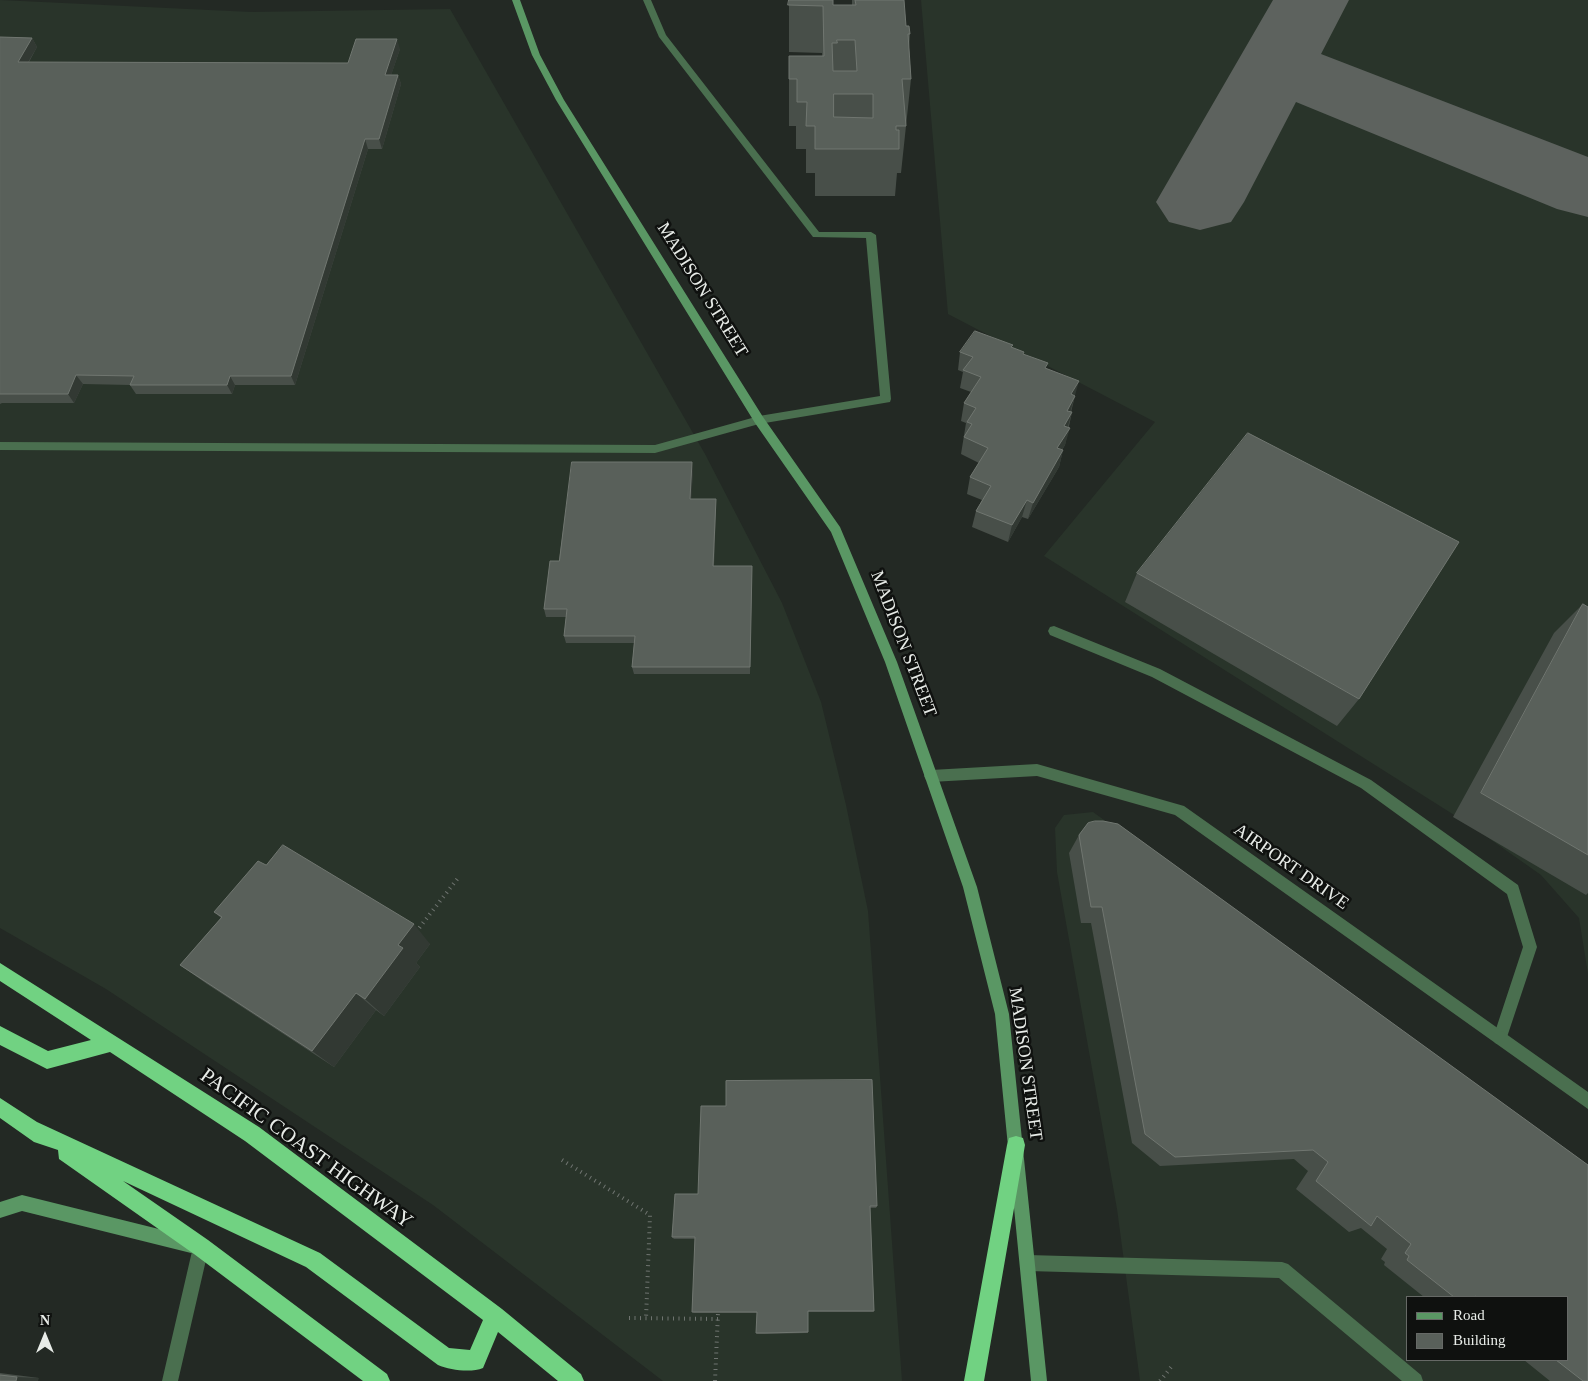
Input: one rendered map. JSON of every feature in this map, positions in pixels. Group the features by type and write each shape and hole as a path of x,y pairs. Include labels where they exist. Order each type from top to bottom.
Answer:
{"highway":[{"name":"PACIFIC COAST HIGHWAY","path":"0,970 252,1134 494,1316 574,1381"},
{"path":"0,1035 47,1060 110,1043"},
{"path":"0,1107 201,1247 380,1381"},
{"path":"33,1129 313,1260 445,1358 476,1361 494,1316"},
{"path":"974,1381 1016,1145"}],"main road":[{"name":"MADISON STREET","path":"516,0 536,55 560,100 759,420 836,530 891,662 970,887 1002,1014 1039,1381"},
{"path":"0,1210 22,1203 201,1247"}],"street":[{"path":"0,446 655,449 759,420 886,399 870,235 816,235 662,35 647,0"},
{"path":"1054,631 1156,673 1366,784 1512,890 1530,947 1500,1038"},
{"name":"AIRPORT DRIVE","path":"931,776 1037,770 1179,810 1588,1101"},
{"path":"170,1381 201,1247"},
{"path":"1028,1263 1282,1270 1415,1381"}],"path":[{"path":"416,932 458,878"},
{"path":"562,1160 650,1215 646,1319"},
{"path":"629,1318 718,1316 716,1381"},
{"path":"1160,1381 1172,1366"}],"shaded area":[{"path":"0,0 251,12 450,9 705,454 782,603 821,702 846,805 868,911 902,1381 663,1381 433,1205 106,989 0,928"},
{"path":"921,0 1588,0 1588,974 1579,918 1541,875 1470,825 1044,556 1155,422 948,314"},
{"path":"1093,812 1588,1170 1588,1381 1140,1381 1117,1209 1057,872 1055,828 1064,815"}],"building":[{"path":"789,0 833,0 833,5 856,5 855,0 904,0 906,26 909,26 910,34 908,34 911,79 902,79 906,126 896,126 896,130 899,130 899,149 815,149 815,126 806,126 807,102 797,102 797,79 789,79 789,56 824,56 823,6 788,5","holes":["837,40 855,40 857,71 833,71 832,43 837,43","834,94 873,94 873,118 834,117"]},
{"path":"0,37 32,38 18,62 348,63 356,39 397,39 385,75 398,75 379,139 365,139 291,376 230,376 227,385 130,385 134,376 76,375 68,394 0,394"},
{"path":"975,331 1013,345 1011,347 1024,352 1023,354 1048,363 1045,368 1079,381 1071,394 1075,396 1067,411 1072,412 1064,426 1070,428 1057,448 1063,450 1033,503 1027,500 1012,525 976,511 991,486 970,477 988,448 964,437 972,424 967,422 976,408 964,403 981,377 963,370 973,357 960,352"},
{"path":"1248,433 1459,542 1359,699 1137,573"},
{"path":"572,462 692,462 690,499 716,499 713,566 752,566 750,667 632,667 635,636 564,636 567,609 544,609 550,561 559,561"},
{"path":"1583,604 1588,607 1588,855 1481,793"},
{"path":"1103,821 1118,824 1588,1165 1588,1381 1583,1381 1557,1361 1568,1361 1568,1296 1453,1296 1407,1260 1409,1256 1405,1253 1411,1244 1377,1216 1371,1226 1316,1181 1328,1162 1313,1150 1175,1157 1145,1134 1102,907 1091,907 1079,835 1088,823"},
{"path":"283,845 414,924 398,945 403,948 365,999 356,993 312,1051 180,965 222,917 214,912 258,861 266,865"},
{"path":"872,1080 877,1206 870,1206 874,1311 808,1311 808,1332 765,1333 756,1333 757,1312 692,1312 695,1237 672,1237 675,1194 698,1194 701,1106 726,1106 726,1081"},
{"path":"0,1375 17,1377 16,1381 0,1381"}],"taxiway":[{"path":"1200,202 1311,0"},
{"path":"1276,65 1588,189"}]}
